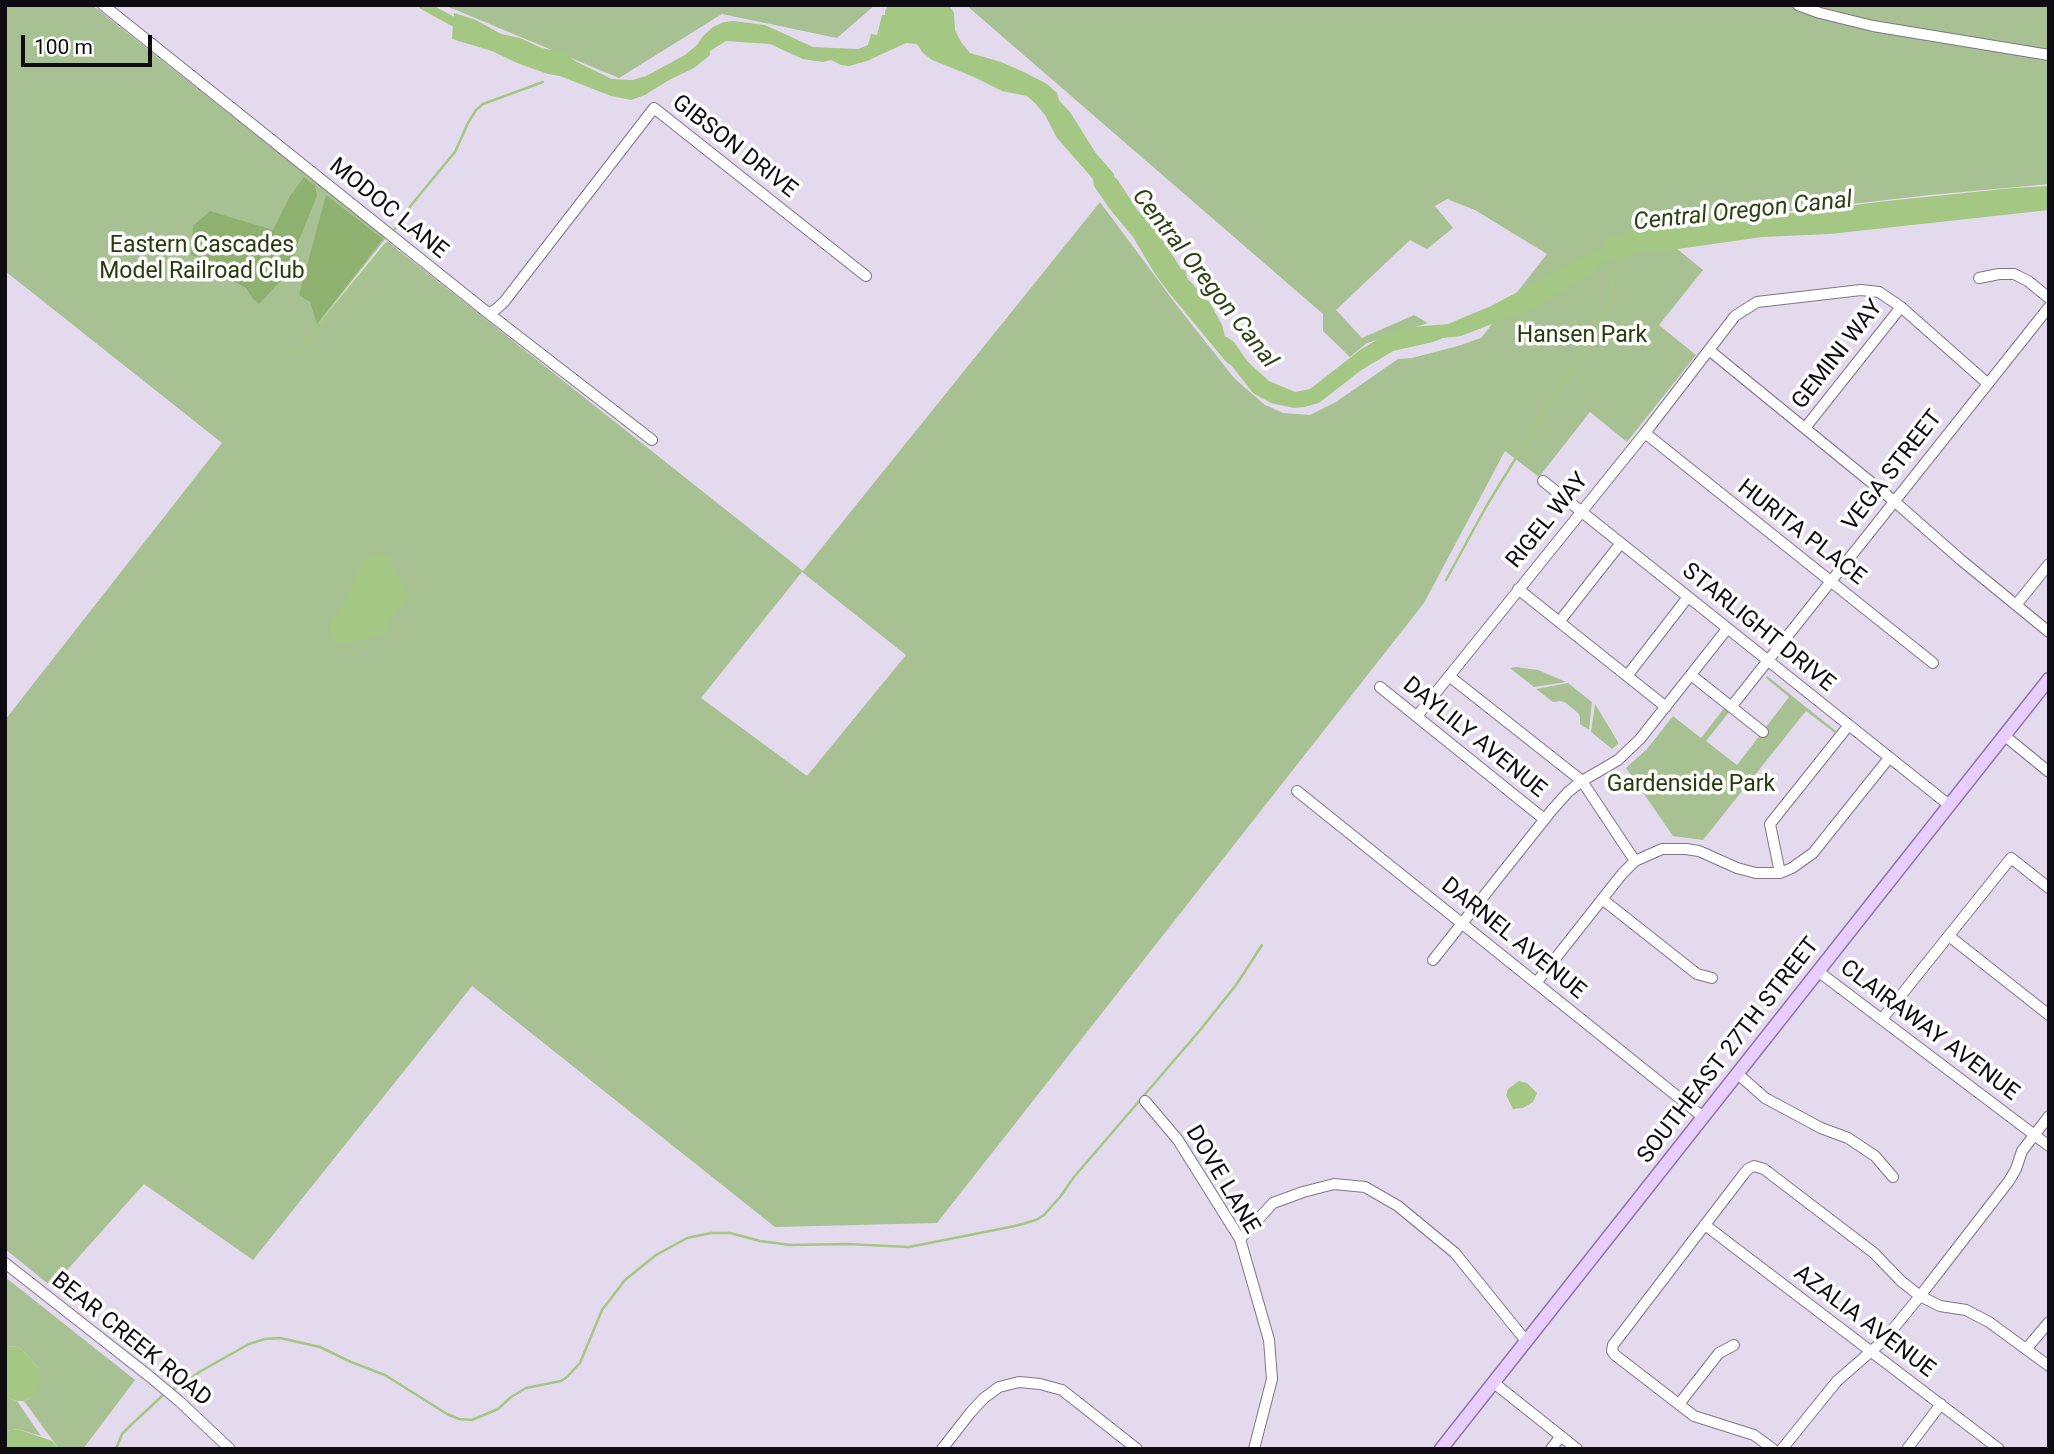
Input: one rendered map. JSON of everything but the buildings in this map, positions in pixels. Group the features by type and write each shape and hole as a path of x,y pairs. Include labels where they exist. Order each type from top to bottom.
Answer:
{"main road":[{"name":"SOUTHEAST 27TH STREET","path":"1441,1449 2049,679"}],"street":[{"name":"MODOC LANE","path":"103,5 488,313 652,440"},
{"path":"1797,5 1873,26 2049,55"},
{"name":"GIBSON DRIVE","path":"488,313 503,302 654,108 866,276"},
{"path":"1979,278 2014,274 2028,281 2049,298"},
{"name":"RIGEL WAY","path":"1417,716 1645,433 1735,316 1757,302 1861,290 1880,292 1901,306 1987,383"},
{"name":"GEMINI WAY","path":"1805,428 1901,306"},
{"name":"VEGA STREET","path":"1731,707 2049,307"},
{"path":"1709,350 2049,632"},
{"name":"HURITA PLACE","path":"1645,433 1933,663"},
{"name":"STARLIGHT DRIVE","path":"1542,481 1949,805"},
{"path":"1559,622 1621,543"},
{"path":"2016,605 2049,564"},
{"path":"1518,590 1666,707"},
{"path":"1627,676 1688,597"},
{"path":"1433,960 1544,819 1568,792 1628,752 1727,629"},
{"path":"1691,675 1763,732"},
{"path":"1449,676 1582,781 1635,862"},
{"name":"DAYLILY AVENUE","path":"1380,687 1544,819"},
{"path":"1780,873 1770,824 1849,725"},
{"path":"2004,736 2049,772"},
{"path":"1536,983 1622,874 1635,862 1662,849 1686,849 1699,851 1737,868 1756,873 1780,873 1813,853 1889,758"},
{"name":"DARNEL AVENUE","path":"1297,791 1703,1117"},
{"path":"1882,1019 2011,858 2049,888"},
{"path":"1602,899 1696,974 1712,978"},
{"path":"1950,936 2049,1015"},
{"name":"CLAIRAWAY AVENUE","path":"1819,972 2049,1146"},
{"path":"1738,1074 1765,1098 1821,1128 1848,1138 1875,1156 1893,1177"},
{"name":"DOVE LANE","path":"1145,1101 1178,1140 1240,1239 1269,1340 1272,1379 1254,1449"},
{"path":"1782,1449 1837,1381 1871,1353 1920,1296 2009,1181 2022,1151 2049,1116"},
{"path":"1773,1449 1754,1435 1695,1416 1612,1351 1705,1225 1748,1169 1754,1166 1764,1169 1863,1245 1901,1282 1920,1296 1940,1306 1966,1310 1989,1322 2049,1366"},
{"path":"1240,1239 1273,1203 1334,1184 1365,1187 1398,1206 1455,1254 1526,1341"},
{"name":"AZALIA AVENUE","path":"1705,1225 1999,1449"},
{"name":"BEAR CREEK ROAD","path":"5,1264 179,1401 230,1449"},
{"path":"2026,1348 2049,1322"},
{"path":"1679,1404 1720,1353 1734,1345"},
{"path":"942,1449 985,1398 999,1387 1019,1382 1062,1390 1137,1449"},
{"path":"1494,1383 1577,1449"},
{"path":"1907,1449 1941,1404"},
{"path":"1551,1449 1561,1436"}],"green space":[{"path":"5,5 92,5 386,238 318,324 387,241 803,571 1100,202 1234,378 1265,405 1283,413 1310,415 1336,402 1398,359 1412,358 1481,338 1547,254 1475,210 1447,199 1435,206 1453,228 1427,249 1410,240 1336,310 1362,338 1414,315 1428,323 1367,343 1350,357 1323,331 1323,314 966,5 2049,5 2049,184 1650,227 1703,270 1659,325 1696,355 1627,442 1590,412 1539,477 1505,451 1424,603 937,1223 775,1227 472,986 253,1260 144,1184 52,1287 5,1249 5,720 222,443 5,271","holes":["802,572 906,655 807,776 701,698"]},
{"path":"444,5 875,5 837,38 722,14 619,78"},
{"path":"1510,668 1538,670 1566,682 1534,687"},
{"name":"Gardenside Park","path":"1767,676 1836,731 1835,733 1806,711 1703,840 1673,836 1626,768 1647,749 1673,716 1701,738 1725,707 1730,711 1706,741 1737,765 1789,697 1766,678"},
{"path":"1568,683 1592,702 1589,730 1580,724 1578,713 1566,703 1553,702 1536,689"},
{"path":"1595,704 1618,742 1612,749 1591,732"},
{"path":"5,1277 135,1380 83,1449 59,1449 24,1401 31,1398 39,1368 18,1347 5,1346"},
{"path":"5,1397 17,1401 41,1436 18,1429 5,1431"}],"shaded area":[{"path":"889,5 949,5 954,13 955,30 970,53 1026,73 1047,84 1057,93 1059,100 1070,112 1095,152 1114,174 1138,211 1149,221 1181,269 1186,271 1187,278 1210,303 1225,336 1234,342 1248,362 1269,381 1295,392 1310,389 1360,350 1388,333 1400,328 1448,324 1491,306 1605,248 1606,239 1628,232 1685,221 1805,212 1878,202 2049,186 2049,210 1830,234 1762,237 1608,259 1595,271 1536,307 1461,336 1393,351 1360,371 1319,403 1294,408 1271,403 1253,393 1227,363 1155,274 1133,237 1094,186 1093,179 1057,138 1036,104 1027,96 1002,91 932,60 917,44 906,43 849,66 831,60 823,62 803,59 770,44 726,41 710,51 710,55 694,68 631,100 611,96 517,63 492,51 452,39 454,13 476,20 501,34 562,52 612,79 633,80 685,55 713,27 724,22 765,25 813,47 858,49 868,45 871,34 877,35 882,15 885,15"},
{"path":"304,177 315,186 317,196 297,245 292,269 259,304 246,288 220,274 212,261 191,255 193,226 210,211 273,230 290,196"},
{"path":"326,195 383,239 317,324 310,302 299,295"},
{"path":"376,554 388,557 407,595 406,602 390,619 385,632 379,636 337,643 330,635 330,624 351,588 358,563"},
{"path":"1519,1081 1527,1083 1537,1093 1533,1102 1523,1108 1513,1109 1506,1095 1508,1089"},
{"path":"5,1346 18,1347 39,1368 40,1380 36,1391 31,1398 24,1401 5,1397"},
{"path":"18,1429 52,1441 59,1449 5,1449 5,1431"}],"waterway":[{"name":"Central Oregon Canal","path":"423,5 463,27"},
{"path":"394,230 455,152 476,110 483,104 543,82"},
{"path":"288,351 297,353 385,245"},
{"path":"1446,580 1487,505 1604,315 1614,273"},
{"path":"174,1389 249,1344 280,1338 320,1347 385,1375 447,1414 472,1420 498,1409 526,1388 561,1381 567,1377 580,1363 602,1310 625,1280 656,1255 687,1238 711,1233 730,1233 790,1245 909,1247 1036,1220 1060,1197 1074,1177 1201,1029 1236,985 1262,945"},
{"path":"116,1449 122,1434 162,1396"}],"park label":[{"name":"Eastern Cascades Model Railroad Club","path":"202,259"},
{"name":"Hansen Park","path":"1582,336"}]}
